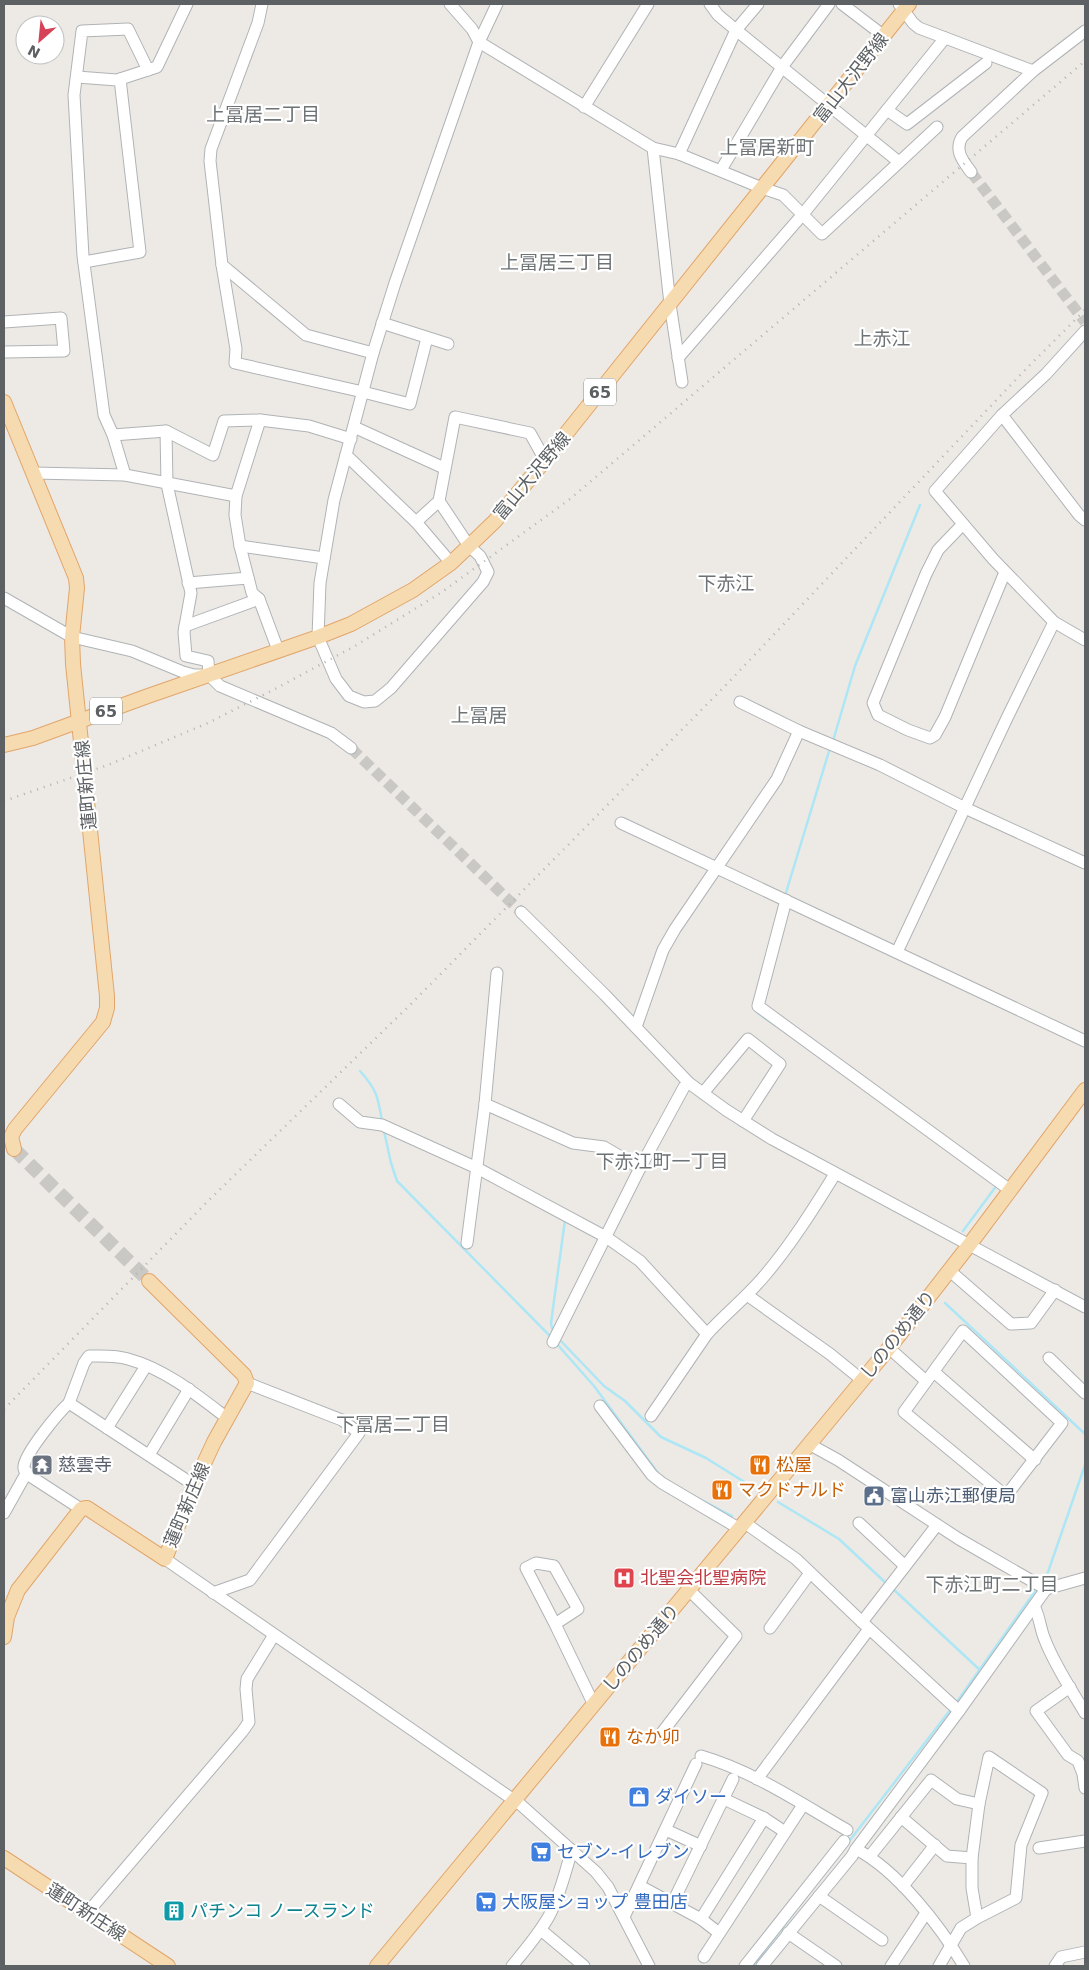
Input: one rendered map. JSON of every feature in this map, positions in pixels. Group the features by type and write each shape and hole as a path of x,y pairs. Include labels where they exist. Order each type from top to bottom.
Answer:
{"main road":[{"name":"富山大沢野線","path":"4,745 33,738 351,624 413,590 451,563 495,521 545,460 830,105 884,36 904,6"},
{"name":"蓮町新庄線","path":"4,402 76,578 77,588 72,637 73,664 108,996 104,1022 15,1129 11,1137 14,1149"},
{"name":"しののめ通り","path":"377,1966 889,1348 950,1271 1085,1090"},
{"path":"149,1281 244,1376 247,1383"},
{"name":"蓮町新庄線","path":"81,1508 87,1508 165,1559 194,1485 227,1418 247,1383"},
{"path":"4,1637 8,1617 18,1590 81,1508"},
{"name":"蓮町新庄線","path":"4,1858 88,1912 165,1965"}],"street":[{"path":"77,77 120,79 157,67 187,4"},
{"path":"262,4 258,24 211,149 210,161 222,265 236,349 235,363 410,404 428,338"},
{"path":"450,4 472,29 479,42 584,107 653,148 679,154 783,195 822,234 937,127"},
{"path":"439,500 469,546 480,556 488,572 483,582 391,688 375,701 364,702 349,696 336,679 318,637 320,584 334,500 382,323 479,42 497,4"},
{"path":"584,107 648,4"},
{"path":"710,4 718,16 899,162"},
{"path":"679,154 736,30 758,4"},
{"path":"721,170 782,67 829,4"},
{"path":"842,4 884,36"},
{"path":"904,6 913,23 919,28 1033,71"},
{"path":"125,475 113,435 104,415 84,262 74,95 82,31 128,29 148,70"},
{"path":"971,172 959,154 959,142 962,137 1033,71 1085,32"},
{"path":"678,358 803,214 945,38"},
{"path":"888,110 907,124 986,63"},
{"path":"84,262 140,252 120,79"},
{"path":"653,148 670,304 682,382"},
{"path":"222,265 306,335 373,354"},
{"path":"4,322 61,318 64,351 4,352"},
{"path":"382,323 448,344"},
{"path":"1085,331 1046,374 1002,415 935,491 1005,572 1054,622 1085,640"},
{"path":"1002,415 1079,515 1085,520"},
{"path":"416,522 439,500 455,417 530,433 545,460"},
{"path":"113,435 166,431 213,455 224,421 260,420 353,433 444,468"},
{"path":"260,420 236,496 235,515 240,546 252,593 259,599 278,650"},
{"path":"166,431 166,484 191,593 185,626 186,656 208,661 209,676"},
{"path":"346,456 416,522 451,563"},
{"path":"32,474 125,475 236,496"},
{"path":"963,524 938,550 926,574 873,703 878,715 908,730 930,738 935,734 945,717 1005,572"},
{"path":"240,546 324,558"},
{"path":"188,583 248,578"},
{"path":"4,598 72,637 132,651 194,675 209,676 220,686 331,733 351,748"},
{"path":"185,626 259,599"},
{"path":"898,952 1054,622"},
{"path":"740,702 880,765 965,808 1085,863"},
{"path":"636,1028 663,950 675,928 777,780 799,730"},
{"path":"621,823 1085,1041"},
{"path":"786,900 758,1006 1010,1190"},
{"path":"521,912 605,995 689,1083 743,1121 835,1174 1085,1306"},
{"path":"467,1243 485,1104 497,973"},
{"path":"703,1093 748,1039 780,1064 743,1121"},
{"path":"554,1342 640,1168 684,1087 689,1083"},
{"path":"339,1104 360,1122 382,1125 477,1168 606,1237 640,1261 707,1334"},
{"path":"485,1104 573,1143 604,1147 640,1168"},
{"path":"651,1416 707,1334 727,1312 748,1295 791,1241 835,1174"},
{"path":"950,1271 1011,1324 1031,1323 1056,1290"},
{"path":"748,1295 830,1354 862,1380"},
{"path":"963,1331 1062,1423 1006,1496 904,1412 930,1376 963,1331"},
{"path":"889,1348 930,1376 1035,1460"},
{"path":"81,1508 27,1472 24,1465 29,1454 69,1403 84,1363 89,1356 128,1359 146,1366 189,1389 227,1418"},
{"path":"1049,1358 1085,1393"},
{"path":"107,1428 146,1366"},
{"path":"213,1593 250,1580 359,1433 342,1420 247,1383"},
{"path":"149,1455 189,1389"},
{"path":"69,1403 194,1485"},
{"path":"600,1406 652,1475 662,1483 742,1526 796,1559 866,1626 956,1707"},
{"path":"810,1444 838,1460 937,1525 1042,1586 1085,1578"},
{"path":"4,1513 27,1472"},
{"path":"859,1523 905,1566"},
{"path":"758,1779 866,1626 905,1566 937,1525"},
{"path":"165,1559 515,1800 596,1872 608,1887 649,1966"},
{"path":"555,1624 578,1609 554,1566 536,1563 526,1568 594,1705"},
{"path":"770,1628 810,1573"},
{"path":"762,1966 852,1856 956,1707 1034,1606 1042,1586"},
{"path":"661,1734 736,1636 689,1590"},
{"path":"1034,1606 1044,1639 1085,1713"},
{"path":"88,1912 249,1722 247,1679 274,1635"},
{"path":"1070,1687 1036,1711 1068,1755 1078,1761 1083,1774 1085,1788"},
{"path":"939,1966 961,1928 1016,1898 1021,1846 1042,1793 989,1757 979,1804 972,1858 972,1888 977,1918"},
{"path":"624,1917 698,1760 725,1763 758,1779 803,1805 845,1835 746,1966"},
{"path":"672,1904 733,1779"},
{"path":"870,1856 931,1780 957,1799 979,1804"},
{"path":"724,1799 764,1818 785,1832"},
{"path":"704,1956 803,1805"},
{"path":"902,1817 947,1856 972,1858"},
{"path":"701,1919 764,1818"},
{"path":"666,1830 701,1846"},
{"path":"1038,1848 1085,1841"},
{"path":"903,1886 935,1845"},
{"path":"856,1849 870,1856 914,1896 964,1966"},
{"path":"512,1966 541,1930 558,1896 572,1850"},
{"path":"640,1886 701,1919 719,1933"},
{"path":"819,1896 882,1940"},
{"path":"891,1966 926,1913"},
{"path":"541,1930 584,1966"},
{"path":"788,1934 836,1966"},
{"path":"1055,1966 1061,1957 1085,1952"}],"waterway":[{"path":"833,741 855,666 920,505"},
{"path":"785,896 830,748"},
{"path":"758,1013 776,1026"},
{"path":"360,1071 376,1094 382,1121"},
{"path":"384,1131 397,1181 552,1338"},
{"path":"963,1231 997,1185 995,1184"},
{"path":"553,1332 551,1323 565,1220"},
{"path":"945,1303 1085,1434"},
{"path":"558,1338 604,1386 625,1401 661,1437 706,1458 754,1488"},
{"path":"557,1344 594,1386 658,1473"},
{"path":"1042,1583 1047,1575 1085,1465"},
{"path":"692,1495 732,1516"},
{"path":"778,1502 839,1539 888,1585"},
{"path":"956,1703 1038,1587"},
{"path":"892,1588 981,1671"},
{"path":"753,1966 951,1709"}],"tunnel":[{"path":"971,172 1085,322"},
{"path":"351,748 521,912"},
{"path":"14,1149 149,1281"}],"railway":[{"path":"4,801 108,765 208,723 355,646 442,592 570,499 1085,61"},
{"path":"4,1409 209,1200 410,1005 726,685 1023,372 1085,310"}],"place":[{"name":"慈雲寺","path":"42,1465"},
{"name":"松屋","path":"760,1465"},
{"name":"マクドナルド","path":"722,1490"},
{"name":"富山赤江郵便局","path":"874,1496"},
{"name":"北聖会北聖病院","path":"624,1578"},
{"name":"なか卯","path":"610,1737"},
{"name":"ダイソー","path":"639,1797"},
{"name":"セブン-イレブン","path":"541,1852"},
{"name":"大阪屋ショップ 豊田店","path":"486,1902"},
{"name":"パチンコ ノースランド","path":"174,1911"}],"district":[{"name":"上冨居二丁目","path":"263,114"},
{"name":"上冨居新町","path":"767,147"},
{"name":"上冨居三丁目","path":"557,262"},
{"name":"上赤江","path":"882,338"},
{"name":"下赤江","path":"726,583"},
{"name":"上冨居","path":"479,715"},
{"name":"下赤江町一丁目","path":"662,1161"},
{"name":"下冨居二丁目","path":"393,1424"},
{"name":"下赤江町二丁目","path":"992,1584"}]}
